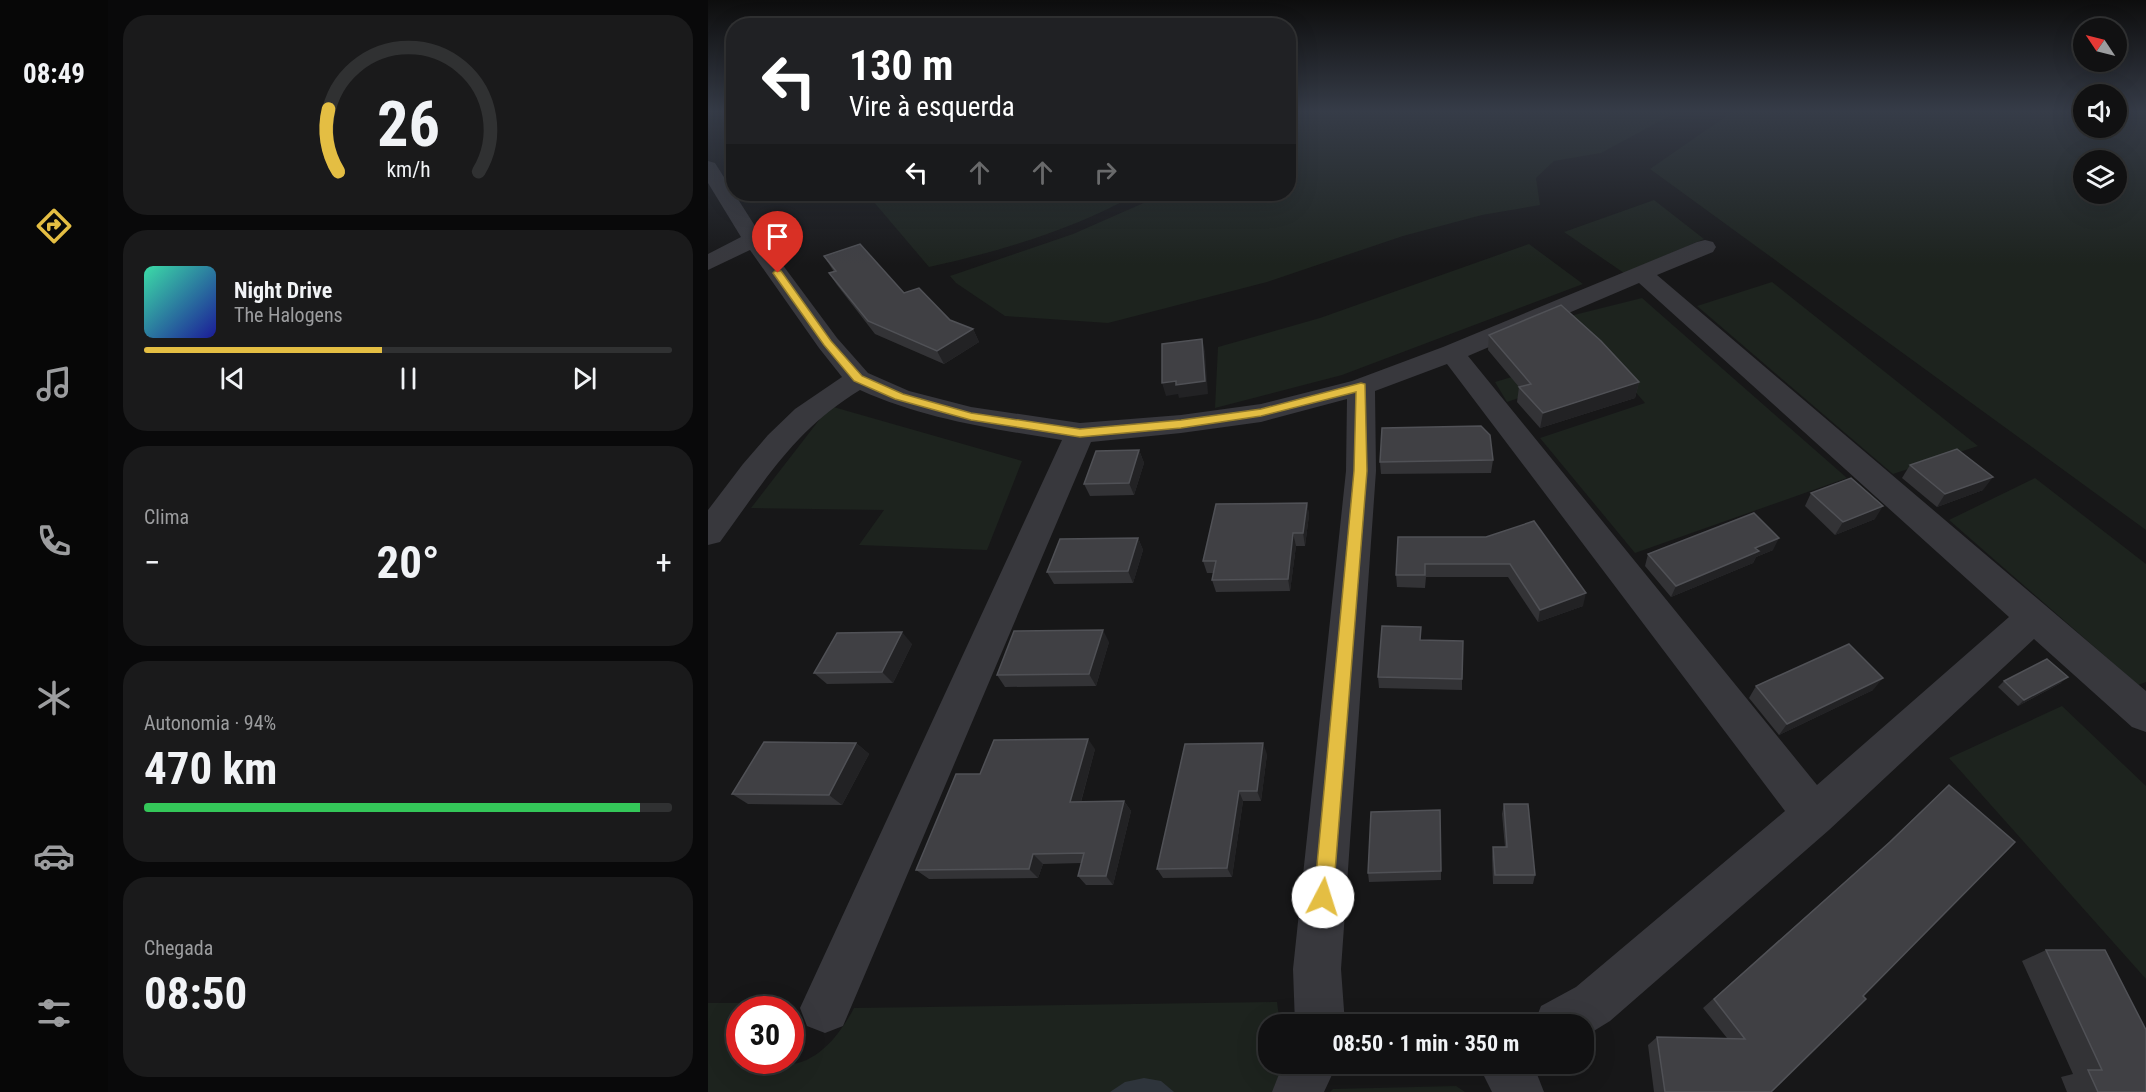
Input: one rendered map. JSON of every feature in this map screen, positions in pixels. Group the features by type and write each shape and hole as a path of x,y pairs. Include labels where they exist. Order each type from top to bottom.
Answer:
{"street":[{"path":"708,167 726,196"},
{"path":"729,201 753,239 828,343 858,379 899,397 971,416 1080,433 1181,424 1261,413 1361,387 1452,353 1705,247"},
{"path":"708,262 753,239"},
{"path":"1642,274 2146,715"},
{"path":"1452,353 1814,815"},
{"path":"708,533 783,438 804,416 858,379"},
{"path":"1319,1014 1317,969 1360,471 1361,387"},
{"path":"825,1008 1080,433"},
{"path":"1576,1014 1593,1004 1814,815 1962,684 2033,617"},
{"path":"1298,1092 1305,1074"},
{"path":"1510,1074 1518,1092"}],"shaded area":[{"path":"1296,163 1552,163 1536,178 1540,205 1482,215 1403,236 1267,282 1108,323 1005,316 956,283 950,276 1073,234 1148,201 1296,201"},
{"path":"1659,163 2073,163 2073,204 2127,204 2127,163 2146,163 2146,530 1650,169"},
{"path":"1654,200 1704,239 1624,273 1564,232"},
{"path":"873,201 1124,201 1062,229 1036,238 929,267"},
{"path":"1529,244 1583,284 1342,375 1215,408 1218,347 1320,318"},
{"path":"1772,282 1978,446 1893,474 1697,306"},
{"path":"1642,298 1847,478 1635,553 1540,438 1645,403 1613,366 1507,402 1495,382 1602,350 1566,317"},
{"path":"830,406 1022,461 987,550 859,545 884,510 751,508"},
{"path":"2035,478 2146,564 2146,682 2138,685 1949,520"},
{"path":"2062,706 2146,786 2146,979 1949,758"},
{"path":"1277,1002 1279,1014 1258,1014 1258,1074 1287,1074 1290,1092 708,1092 708,1003 726,1003 726,1074 804,1074 804,1060 826,1047 842,1028 854,1008"},
{"path":"1144,1078 1161,1081 1174,1092 1110,1092 1125,1082"},
{"path":"1456,1086 1465,1092 1330,1092 1333,1089"}],"building":[{"path":"860,244 904,293 919,288 950,320 973,329 937,351 868,321 829,273 836,271 824,256"},
{"path":"1561,305 1601,341 1639,382 1543,413 1519,387 1531,384 1489,335"},
{"path":"1202,339 1205,381 1176,385 1176,381 1162,383 1162,344"},
{"path":"1481,426 1490,435 1493,460 1380,462 1382,428"},
{"path":"1957,449 1993,477 1945,494 1910,465"},
{"path":"1139,450 1129,483 1084,484 1096,451"},
{"path":"1851,478 1883,506 1843,522 1811,493"},
{"path":"1307,503 1303,533 1293,533 1288,579 1212,580 1216,561 1203,561 1216,504"},
{"path":"1754,513 1779,538 1755,548 1759,551 1676,586 1648,554"},
{"path":"1534,521 1586,593 1540,610 1510,564 1425,564 1425,575 1396,575 1398,537 1486,537"},
{"path":"1138,538 1128,571 1047,572 1060,539"},
{"path":"1382,626 1421,627 1420,640 1463,641 1462,679 1378,677"},
{"path":"1103,630 1089,674 997,675 1014,631"},
{"path":"902,632 882,672 814,673 837,633"},
{"path":"1849,644 1883,678 1787,724 1756,686"},
{"path":"2047,659 2068,677 2024,700 2004,681"},
{"path":"1088,739 1070,802 1124,801 1106,876 1078,876 1084,853 1033,854 1029,869 916,870 956,774 980,774 994,740"},
{"path":"764,742 856,743 829,795 732,794"},
{"path":"1263,743 1257,791 1239,791 1227,868 1157,869 1185,744"},
{"path":"1949,785 2015,842 1863,996 1866,999 1771,1092 1665,1092 1657,1037 1745,1039 1714,999 1890,842"},
{"path":"1504,804 1528,804 1535,875 1495,875 1493,847 1507,847"},
{"path":"1440,810 1441,871 1368,873 1371,812"},
{"path":"2046,950 2105,950 2146,1030 2146,1092 2098,1092 2088,1070 2102,1070"}],"route":[{"path":"778,273 828,343 858,379 899,397 971,416 1080,433 1181,424 1261,413 1361,387 1360,471 1323,897"}]}
